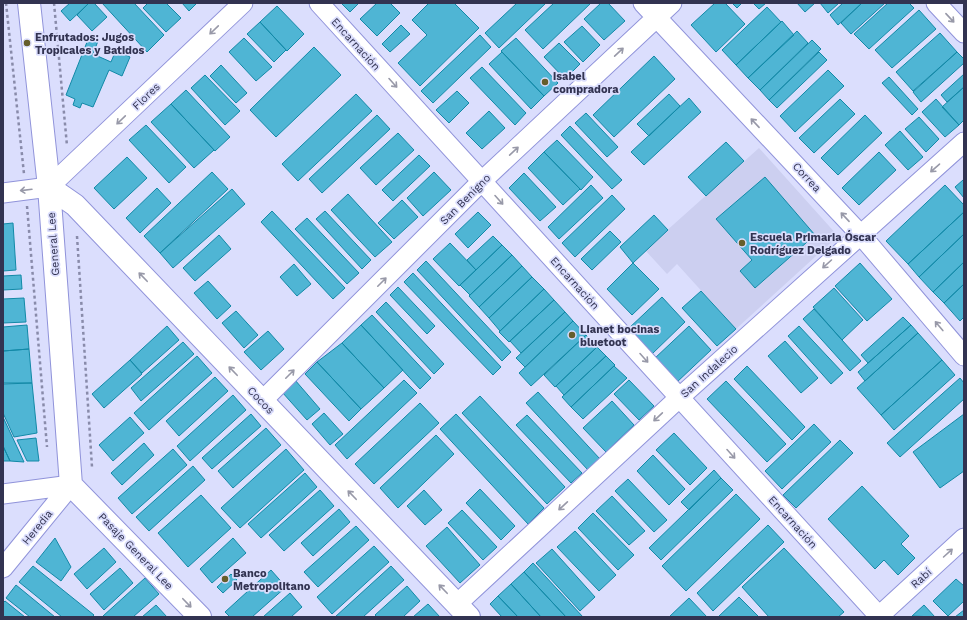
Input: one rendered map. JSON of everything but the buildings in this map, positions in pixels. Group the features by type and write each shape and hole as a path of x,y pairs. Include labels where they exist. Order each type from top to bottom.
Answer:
{"street":[{"name":"General Lee","path":"29,3 49,187 71,485"},
{"name":"Flores","path":"49,187 70,169 243,3"},
{"name":"Encarnación","path":"319,3 879,616"},
{"name":"Correa","path":"643,3 860,234 964,356"},
{"name":"San Benigno","path":"262,401 482,181 672,3"},
{"path":"936,3 964,33"},
{"name":"San Indalecio","path":"463,610 680,397 964,142"},
{"path":"3,193 49,187"},
{"name":"Cocos","path":"49,187 75,205 463,610"},
{"path":"3,494 71,485"},
{"name":"Heredia","path":"3,568 71,485"},
{"name":"Pasaje General Lee","path":"71,485 200,617"},
{"name":"Rabí","path":"879,616 964,538"}],"path":[{"path":"6,3 25,190 47,450"},
{"path":"54,3 70,169"},
{"path":"75,205 92,468"}],"shaded area":[{"name":"Escuela Primaria Óscar Rodríguez Delgado","path":"759,148 838,236 736,329 677,264 667,274 645,250"}],"place":[{"name":"Enfrutados: Jugos Tropicales y Batidos","path":"27,43"},
{"name":"isabel compradora","path":"545,82"},
{"name":"Escuela Primaria Óscar Rodríguez Delgado","path":"742,243"},
{"name":"Lianet bocinas bluetoot","path":"572,335"},
{"name":"Banco Metropolitano","path":"225,579"}]}
